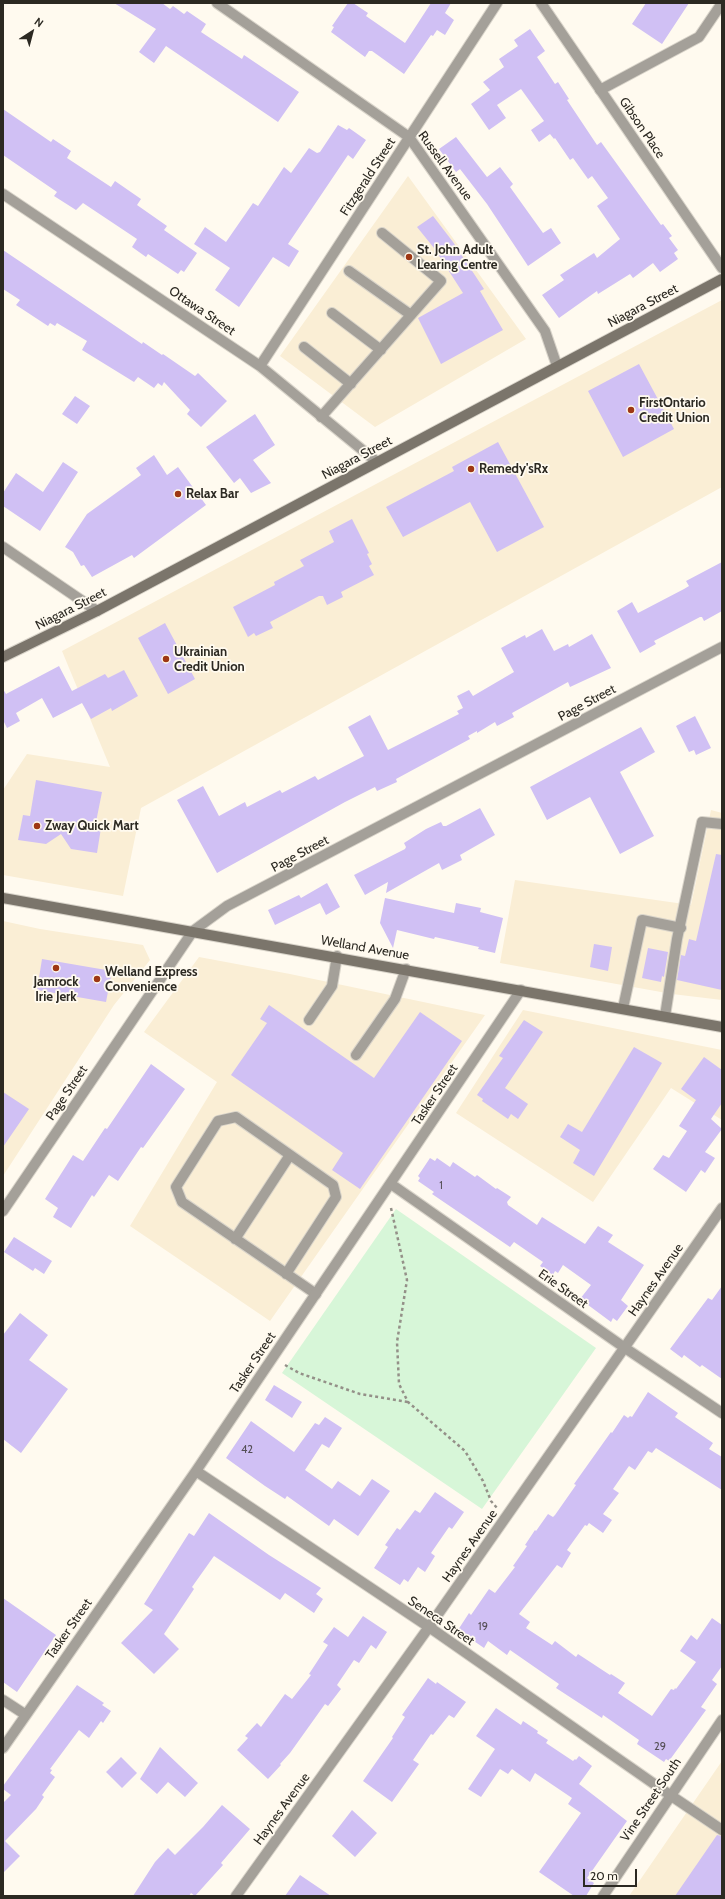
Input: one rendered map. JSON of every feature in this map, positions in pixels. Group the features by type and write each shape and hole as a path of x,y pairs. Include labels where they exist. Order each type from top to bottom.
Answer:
{"main road":[{"name":"Niagara Street","path":"3,657 97,611 722,279"},
{"name":"Welland Avenue","path":"3,898 336,956 722,1027"}],"street":[{"name":"Russell Avenue","path":"218,3 409,137 545,330 557,366"},
{"name":"Fitzgerald Street","path":"260,366 497,3"},
{"name":"Gibson Place","path":"541,3 722,268"},
{"path":"600,90 699,37 722,3"},
{"name":"Ottawa Street","path":"3,194 260,366 377,462"},
{"path":"321,417 441,281 382,233"},
{"path":"349,271 411,315"},
{"path":"332,313 381,350"},
{"path":"304,347 351,384"},
{"path":"3,547 97,611"},
{"name":"Page Street","path":"3,1211 193,931 227,906 722,647"},
{"path":"664,1016 702,822 722,824"},
{"path":"623,1008 642,920 681,928"},
{"path":"309,1020 332,986 336,956"},
{"path":"356,1055 396,999 406,969"},
{"name":"Tasker Street","path":"3,1748 196,1471 521,990"},
{"path":"286,1274 336,1197 333,1186 236,1117 218,1121 176,1187 182,1202 286,1274 316,1294"},
{"path":"235,1238 290,1155"},
{"name":"Erie Street","path":"388,1187 722,1414"},
{"name":"Haynes Avenue","path":"236,1896 506,1518 722,1208"},
{"name":"Seneca Street","path":"196,1471 429,1627 722,1830"},
{"path":"3,1700 26,1715"},
{"name":"Vine Street South","path":"603,1896 722,1720"}],"path":[{"path":"388,1187 407,1280 397,1342 399,1384 408,1402 465,1451 483,1481 491,1501 506,1518"},
{"path":"272,1358 299,1373 360,1394 408,1402"}],"shaded area":[{"name":"St. John Adult Learing Centre","path":"408,176 526,339 375,427 280,356"},
{"path":"722,300 722,487 141,808 123,896 3,875 3,790 27,754 110,767 62,651"},
{"path":"711,810 722,813 722,1000 672,994 500,963 515,880 691,905"},
{"path":"3,921 40,929 143,945 150,960 114,1005 3,1176"},
{"path":"199,957 290,974 485,1015 270,1321 130,1226 217,1082 144,1032"},
{"path":"523,1010 722,1050 722,1120 671,1088 593,1202 456,1113"},
{"path":"722,1761 722,1896 629,1896"}],"green space":[{"path":"396,1209 596,1348 482,1509 282,1373"}],"building":[{"path":"114,3 162,3 170,9 173,6 184,14 187,11 206,24 201,32 242,59 244,55 299,92 278,122 166,46 154,63 139,52 156,29"},
{"path":"348,3 353,3 368,13 366,16 405,43 431,3 451,3 445,13 454,20 445,35 437,30 433,36 431,35 404,74 372,51 369,51 365,57 331,32 334,27 332,26"},
{"path":"646,3 689,3 662,44 632,24"},
{"path":"530,29 545,51 537,57 555,84 558,82 569,99 567,100 597,145 601,142 661,225 663,224 672,236 669,238 678,250 674,253 678,259 660,272 653,263 633,278 630,274 598,294 597,291 559,318 542,295 564,280 560,275 594,253 597,258 620,239 597,206 608,198 592,176 588,179 573,158 570,160 555,138 554,139 550,134 539,142 531,130 544,121 521,89 497,105 506,118 489,130 471,104 490,90 483,82 504,67 499,59 518,46 514,40"},
{"path":"3,109 51,142 53,139 71,151 67,158 111,187 115,181 141,199 137,205 167,226 164,230 197,253 184,272 181,270 178,274 148,254 146,257 132,247 137,239 83,203 76,210 54,196 57,192 3,155"},
{"path":"338,125 347,130 349,128 366,140 353,159 348,155 288,244 299,251 289,267 273,257 239,307 215,290 230,268 194,244 205,227 226,242 253,203 258,206 284,167 291,173 309,148 317,153 320,152"},
{"path":"456,137 487,177 500,167 513,184 510,187 543,233 551,228 561,243 528,266 487,204 460,169 456,172 439,149"},
{"path":"433,216 453,242 484,289 480,291 503,330 441,364 418,318 463,293 434,248 417,227"},
{"path":"3,250 142,344 143,342 162,355 163,354 195,376 198,373 227,401 201,427 187,414 190,410 164,382 162,386 158,383 154,388 138,377 134,382 82,350 87,341 57,323 55,326 50,323 48,326 16,305 20,300 3,289"},
{"name":"FirstOntario Credit Union","path":"639,364 674,429 623,457 588,391"},
{"path":"75,396 90,406 77,424 62,414"},
{"path":"255,414 275,445 253,460 271,483 251,493 240,478 234,483 206,447"},
{"path":"498,442 544,527 497,552 470,502 403,537 386,507 454,471 452,467"},
{"path":"154,455 167,475 178,467 206,505 134,558 132,555 92,577 84,565 81,566 73,552 65,547 87,514 141,475 136,468"},
{"path":"63,462 78,472 40,531 3,506 3,493 16,473 43,492"},
{"path":"352,519 369,553 367,554 372,564 369,566 374,575 341,592 343,597 327,605 323,596 319,596 270,622 273,628 256,636 254,633 248,637 233,607 275,585 274,582 304,566 300,560 334,542 329,531"},
{"path":"722,562 722,611 704,621 702,617 700,617 654,641 656,644 640,653 617,611 632,602 638,613 689,586 686,581"},
{"name":"Ukrainian Credit Union","path":"165,623 195,679 168,694 138,638"},
{"path":"542,629 554,651 568,644 569,647 592,634 611,668 570,687 568,682 512,713 514,717 497,726 495,722 477,733 477,731 468,736 470,739 396,779 397,782 377,791 375,787 345,802 217,873 177,800 203,786 219,816 245,802 247,807 280,790 282,793 315,776 318,780 364,756 348,727 370,715 388,750 459,714 457,711 463,708 457,696 469,690 473,696 514,672 501,648 525,635 526,638"},
{"path":"59,666 72,691 105,674 108,678 124,670 138,696 112,711 111,708 91,719 82,703 53,718 42,698 16,713 20,721 7,728 3,720 3,689 6,694"},
{"path":"695,716 711,748 696,755 694,750 689,752 676,726"},
{"path":"641,727 655,752 620,772 654,836 620,854 590,797 547,820 530,787"},
{"path":"36,780 102,792 95,827 101,828 97,853 71,849 61,834 46,844 18,840 23,815 30,816"},
{"path":"480,808 495,835 460,855 462,860 442,870 439,863 386,893 388,882 365,895 354,875 405,849 406,847 404,843 426,829 441,822 443,826 446,826"},
{"path":"716,854 722,855 722,990 677,980 681,955 685,956 689,939 696,941"},
{"path":"327,883 340,907 326,915 320,903 275,925 268,910 299,895 301,898"},
{"path":"385,898 454,913 456,903 481,908 480,912 503,918 495,953 478,949 479,947 435,937 434,939 397,930 393,948 380,923"},
{"path":"594,944 612,947 608,971 590,967"},
{"path":"648,948 668,952 664,977 662,976 661,982 642,978"},
{"path":"42,959 112,971 106,1002 37,990"},
{"path":"269,1005 374,1078 420,1012 462,1041 360,1189 332,1170 343,1153 231,1075 267,1023 260,1019"},
{"path":"524,1020 543,1032 505,1088 528,1104 518,1119 511,1114 508,1119 482,1101 483,1099 477,1095 503,1058 499,1056"},
{"path":"634,1047 662,1063 594,1176 573,1163 580,1150 560,1137 568,1124 582,1132"},
{"path":"704,1057 722,1070 722,1103 711,1119 722,1129 705,1152 715,1158 705,1173 701,1170 686,1192 653,1169 663,1155 669,1158 687,1131 679,1126 696,1100 681,1089"},
{"path":"151,1064 185,1089 143,1148 141,1147 118,1181 109,1175 94,1197 92,1195 71,1228 53,1217 58,1208 45,1199 73,1155 83,1161 105,1128 107,1129"},
{"path":"3,1092 29,1109 3,1147"},
{"path":"430,1158 435,1161 437,1158 450,1167 453,1162 475,1177 477,1175 496,1189 497,1188 511,1197 507,1202 508,1205 537,1225 542,1217 585,1244 598,1226 613,1235 608,1242 644,1265 621,1300 628,1306 617,1321 613,1318 611,1322 580,1299 591,1285 563,1265 558,1273 555,1271 553,1275 540,1266 543,1262 514,1242 510,1247 432,1194 434,1192 418,1181 420,1178 418,1176"},
{"path":"14,1237 52,1261 44,1274 35,1268 33,1271 4,1252"},
{"path":"722,1286 722,1379 702,1365 700,1367 684,1355 682,1358 670,1349 708,1298 712,1300"},
{"path":"20,1313 48,1335 29,1360 68,1389 21,1453 3,1439 3,1335"},
{"path":"274,1385 302,1402 292,1418 265,1400"},
{"path":"648,1392 678,1413 675,1417 713,1443 709,1449 722,1457 722,1490 656,1448 652,1453 648,1451 635,1470 629,1466 613,1489 619,1493 603,1514 612,1520 603,1533 589,1523 587,1526 585,1525 567,1550 571,1553 562,1568 557,1565 519,1614 530,1622 526,1628 552,1645 555,1641 576,1657 578,1654 625,1683 618,1693 652,1716 671,1689 676,1689 696,1662 680,1651 691,1635 697,1640 712,1618 722,1625 722,1666 712,1680 717,1684 701,1707 706,1710 669,1761 666,1759 664,1762 637,1744 639,1740 603,1715 602,1718 556,1688 559,1684 510,1650 507,1655 488,1641 484,1648 458,1630 469,1613 471,1615 489,1589 495,1593 515,1567 513,1566 527,1546 525,1545 535,1530 536,1531 548,1514 553,1517 555,1515 576,1485 574,1484 611,1432 612,1433 624,1415 628,1418 630,1416 632,1417"},
{"path":"325,1417 342,1428 329,1448 322,1444 305,1470 332,1489 338,1481 360,1496 372,1479 390,1491 358,1536 334,1519 329,1526 287,1496 285,1499 226,1458 251,1421 294,1452 315,1423 319,1425"},
{"path":"435,1492 464,1512 452,1529 449,1527 431,1553 435,1556 425,1572 418,1567 408,1582 404,1579 400,1585 374,1568 388,1547 385,1545 397,1528 400,1530 415,1510 420,1513"},
{"path":"209,1513 269,1555 321,1588 316,1594 323,1599 314,1613 285,1593 280,1600 214,1556 192,1587 194,1589 164,1634 179,1649 154,1674 121,1643 153,1610 144,1604 189,1533 194,1536"},
{"path":"3,1598 56,1635 17,1692 3,1682"},
{"path":"363,1616 387,1632 376,1649 371,1645 359,1663 354,1660 337,1685 341,1689 328,1706 325,1704 290,1753 280,1764 281,1765 268,1779 237,1750 248,1738 245,1736 257,1723 261,1727 285,1694 292,1699 311,1675 309,1674 328,1645 323,1642 334,1627 348,1637"},
{"path":"428,1678 436,1684 437,1682 466,1702 454,1718 449,1715 433,1735 431,1734 413,1760 419,1764 392,1802 363,1781 393,1738 392,1737 405,1717 402,1715"},
{"path":"77,1685 104,1703 102,1705 111,1711 103,1723 101,1721 89,1738 79,1730 50,1769 52,1770 50,1773 55,1777 42,1795 44,1797 36,1809 5,1841 20,1856 3,1873 3,1803 11,1795 3,1789 3,1786"},
{"path":"496,1708 521,1725 523,1721 538,1731 537,1733 548,1740 546,1743 573,1761 579,1756 592,1766 579,1784 627,1821 587,1878 594,1883 586,1896 574,1896 539,1872 581,1813 568,1804 572,1798 535,1773 530,1782 512,1769 508,1774 500,1769 481,1797 468,1789 495,1749 476,1736"},
{"path":"160,1747 198,1783 185,1797 168,1782 157,1794 140,1779"},
{"path":"121,1757 137,1773 122,1788 106,1772"},
{"path":"222,1805 250,1829 221,1863 223,1865 195,1896 191,1893 189,1896 133,1896 155,1862 168,1848 175,1855 203,1827"},
{"path":"352,1810 377,1833 355,1857 332,1836"},
{"path":"717,1835 722,1836 722,1896 675,1896"},
{"path":"300,1875 331,1896 285,1896"}],"place":[{"name":"St. John Adult Learing Centre","path":"409,257"},
{"name":"FirstOntario Credit Union","path":"631,410"},
{"name":"Remedy'sRx","path":"471,469"},
{"name":"Relax Bar","path":"178,494"},
{"name":"Ukrainian Credit Union","path":"166,659"},
{"name":"Zway Quick Mart","path":"37,826"},
{"name":"Jamrock Irie Jerk","path":"56,968"},
{"name":"Welland Express Convenience","path":"97,979"}]}
